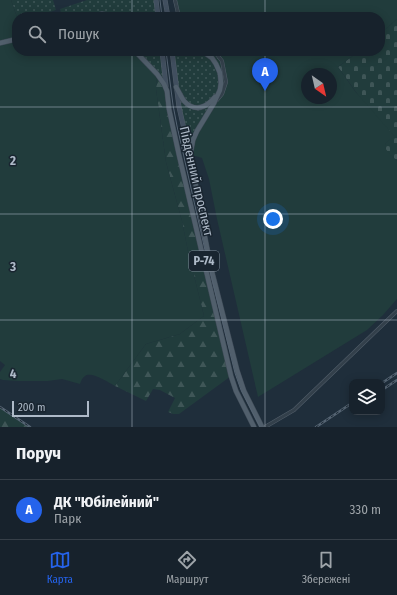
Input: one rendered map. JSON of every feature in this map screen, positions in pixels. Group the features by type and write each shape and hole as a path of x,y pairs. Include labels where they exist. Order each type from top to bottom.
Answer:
{"main road":[{"path":"156,0 157,12"},
{"path":"165,0 167,12"},
{"path":"0,43 12,40"},
{"name":"Р-74","path":"141,56 157,74 167,91"},
{"name":"Південний проспект","path":"163,56 169,109 231,376 238,397 254,427"},
{"name":"Південний проспект","path":"173,56 179,107 197,191 211,268 237,370 244,391 263,427"},
{"path":"176,87 186,103 190,106 197,108 209,104 221,86 217,66 209,56"},
{"name":"Р-74","path":"190,156 193,140 197,130 214,102 221,86"}],"street":[{"path":"175,0 178,12"},
{"path":"214,102 222,94 226,82 222,61 218,56"},
{"path":"263,427 294,410 397,311"}],"green space":[{"path":"0,0 11,0 15,12 12,12 12,56 140,56 157,74 156,89 166,162 182,221 204,316 180,334 146,344 115,386 91,375 84,377 80,384 62,379 48,381 3,380 0,379 0,372 5,365 0,361"},
{"path":"11,0 53,0 56,10 50,12 15,12"},
{"path":"87,0 156,0 157,12 61,12 60,9"},
{"path":"175,0 397,0 397,19 385,30 385,12 179,12"},
{"path":"397,19 397,161 385,148 385,145 390,139 338,67 352,56 385,56 385,30"},
{"path":"140,56 163,56 167,91"},
{"path":"173,56 218,56 222,61 226,82 193,140 186,142"},
{"path":"218,56 352,56 338,67 355,91 395,137 385,145 387,151 397,161 397,299 367,330 258,397 209,179 202,158 190,156 191,146 226,82 222,61"},
{"path":"157,74 164,84 231,376 179,414 168,412 175,398 160,390 153,389 146,401 115,386 146,344 180,334 204,316 182,221 166,162 156,89"},
{"path":"0,407 1,408 30,427 0,427"}],"tram line":[{"path":"160,0 161,12"},
{"path":"167,56 177,126 235,373 241,390 260,427"}],"railway":[{"path":"385,381 397,373"},
{"path":"385,388 397,380"},
{"path":"316,427 349,405"},
{"path":"0,407 30,427"}],"place":[{"name":"ДК \"Юбілейний\"","path":"265,91"}]}
